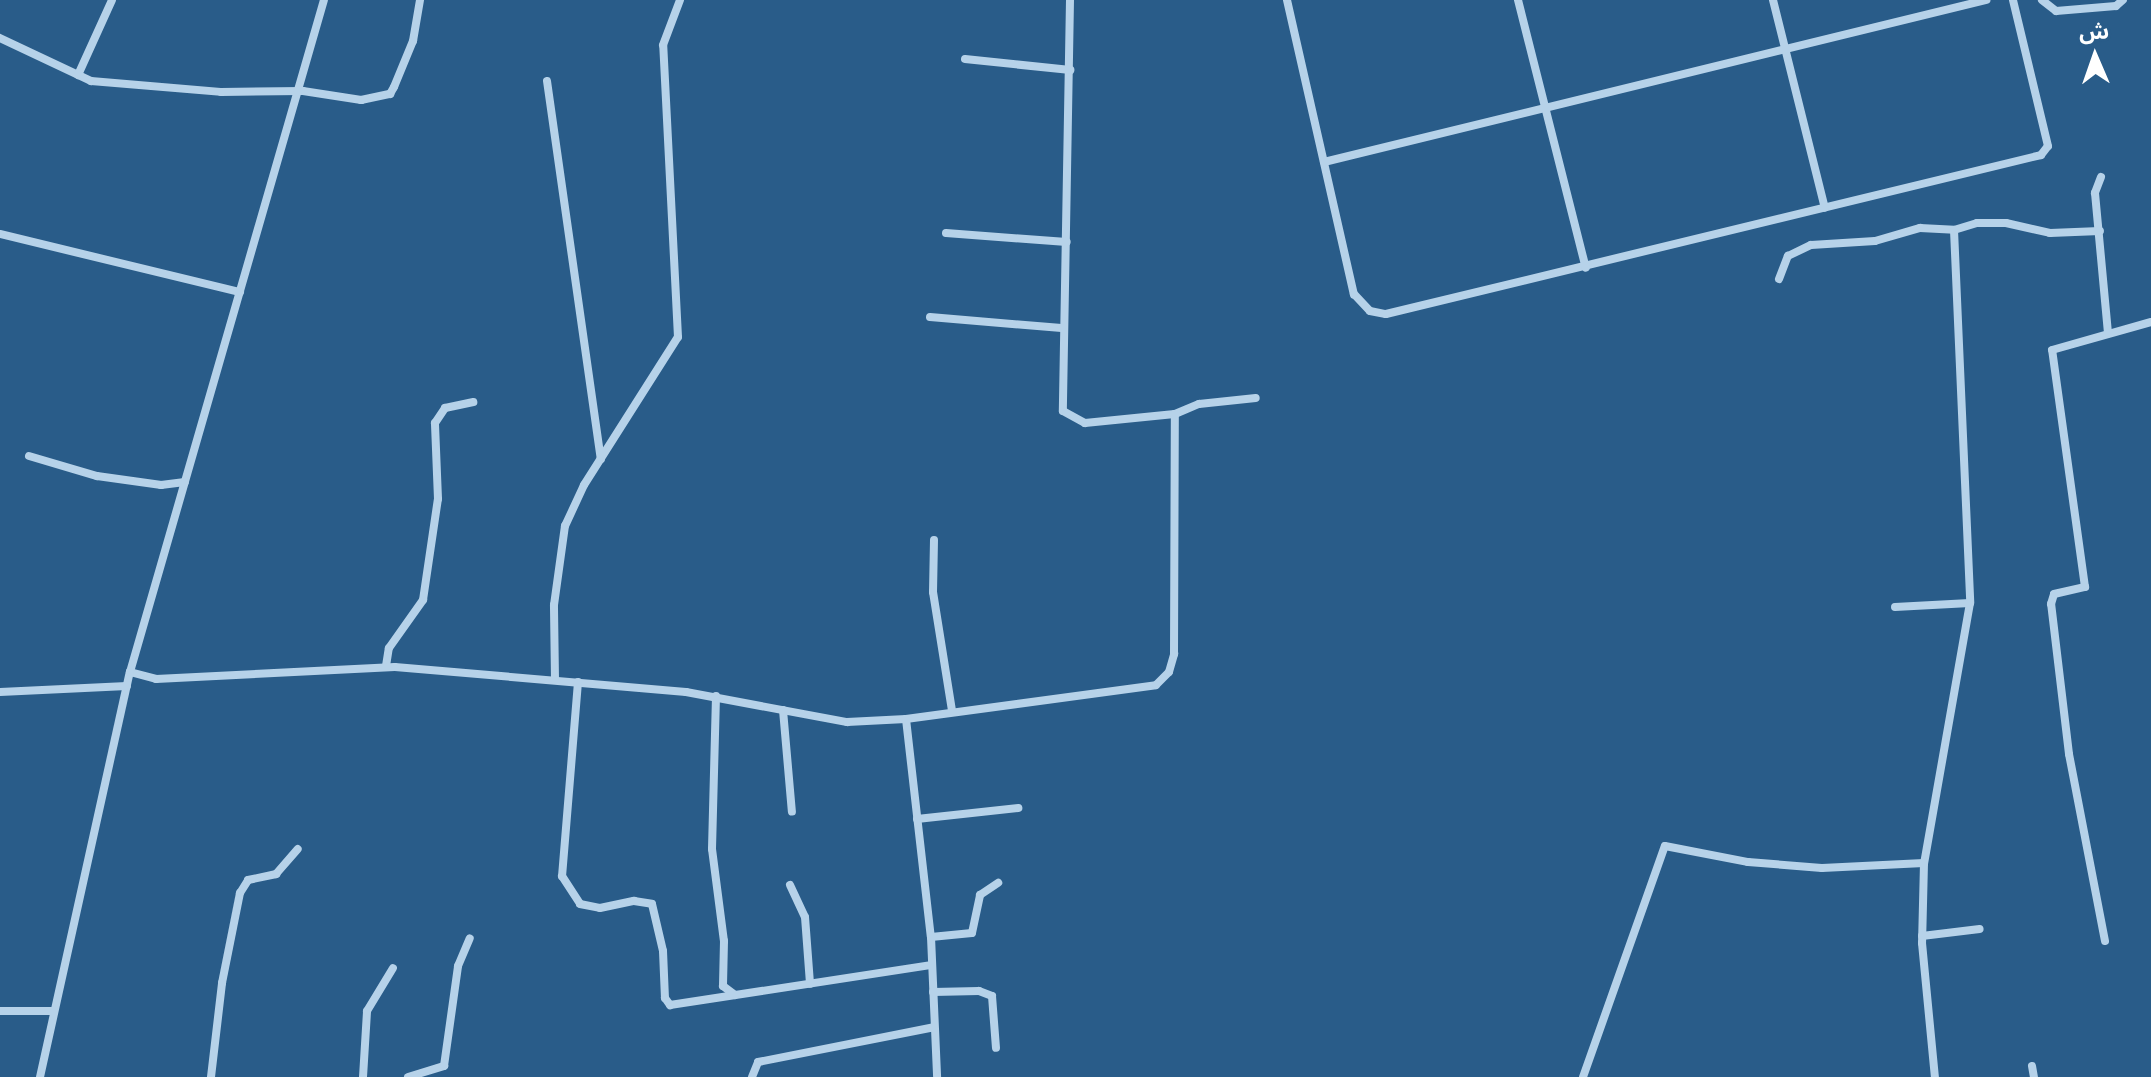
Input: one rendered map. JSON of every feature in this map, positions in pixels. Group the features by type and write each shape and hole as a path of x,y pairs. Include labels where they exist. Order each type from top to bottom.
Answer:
{"street":[{"path":"78,75 112,0"},
{"path":"40,1077 130,672 324,0"},
{"path":"0,38 78,75 100,82 296,92 361,100 390,94 413,41 420,0"},
{"path":"555,680 560,546 584,485 678,337 663,45 680,0"},
{"path":"1070,0 1067,242 1060,397 1063,411 1072,419 1085,423 1175,414 1199,404 1256,398"},
{"path":"1287,0 1354,294 1370,311 1394,313 1586,268 2046,151 2013,0"},
{"path":"1518,0 1586,268"},
{"path":"1773,0 1825,208"},
{"path":"1324,162 1986,0"},
{"path":"2042,0 2056,11 2116,6 2123,0"},
{"path":"965,59 1070,70"},
{"path":"547,81 601,459"},
{"path":"2101,177 2095,193 2108,333"},
{"path":"1779,279 1788,256 1811,245 1875,241 1920,228 1954,230 1992,223 2050,233 2100,231"},
{"path":"1935,1077 1922,936 1924,863 1970,603 1954,230"},
{"path":"946,233 1067,242"},
{"path":"0,234 240,292"},
{"path":"930,317 1062,328"},
{"path":"2105,941 2069,754 2051,604 2054,594 2085,587 2052,350 2151,322"},
{"path":"386,666 389,648 423,600 438,499 435,423 445,408 473,402"},
{"path":"130,672 156,679 386,666 716,696 847,722 906,719 1156,685 1169,672 1174,654 1175,414"},
{"path":"29,456 85,474 161,485 185,482"},
{"path":"934,540 933,592 952,711"},
{"path":"1895,607 1970,603"},
{"path":"578,682 565,885 580,904 652,904 663,951 665,998 670,1005 932,965"},
{"path":"0,692 127,686"},
{"path":"716,696 712,849 724,941 723,986 735,996"},
{"path":"783,710 792,812"},
{"path":"906,719 931,937 937,1077"},
{"path":"917,819 1018,808"},
{"path":"1583,1077 1665,846 1748,862 1822,868 1924,863"},
{"path":"211,1077 240,893 248,880 276,874 298,849"},
{"path":"931,937 972,933 980,895 998,883"},
{"path":"790,885 805,917 810,984"},
{"path":"1922,936 1980,929"},
{"path":"408,1077 444,1066 458,966 470,938"},
{"path":"363,1077 367,1011 393,968"},
{"path":"933,992 979,991 992,996 996,1048"},
{"path":"0,1011 53,1011"},
{"path":"752,1077 758,1062 934,1027"},
{"path":"2032,1066 2034,1077"}]}
